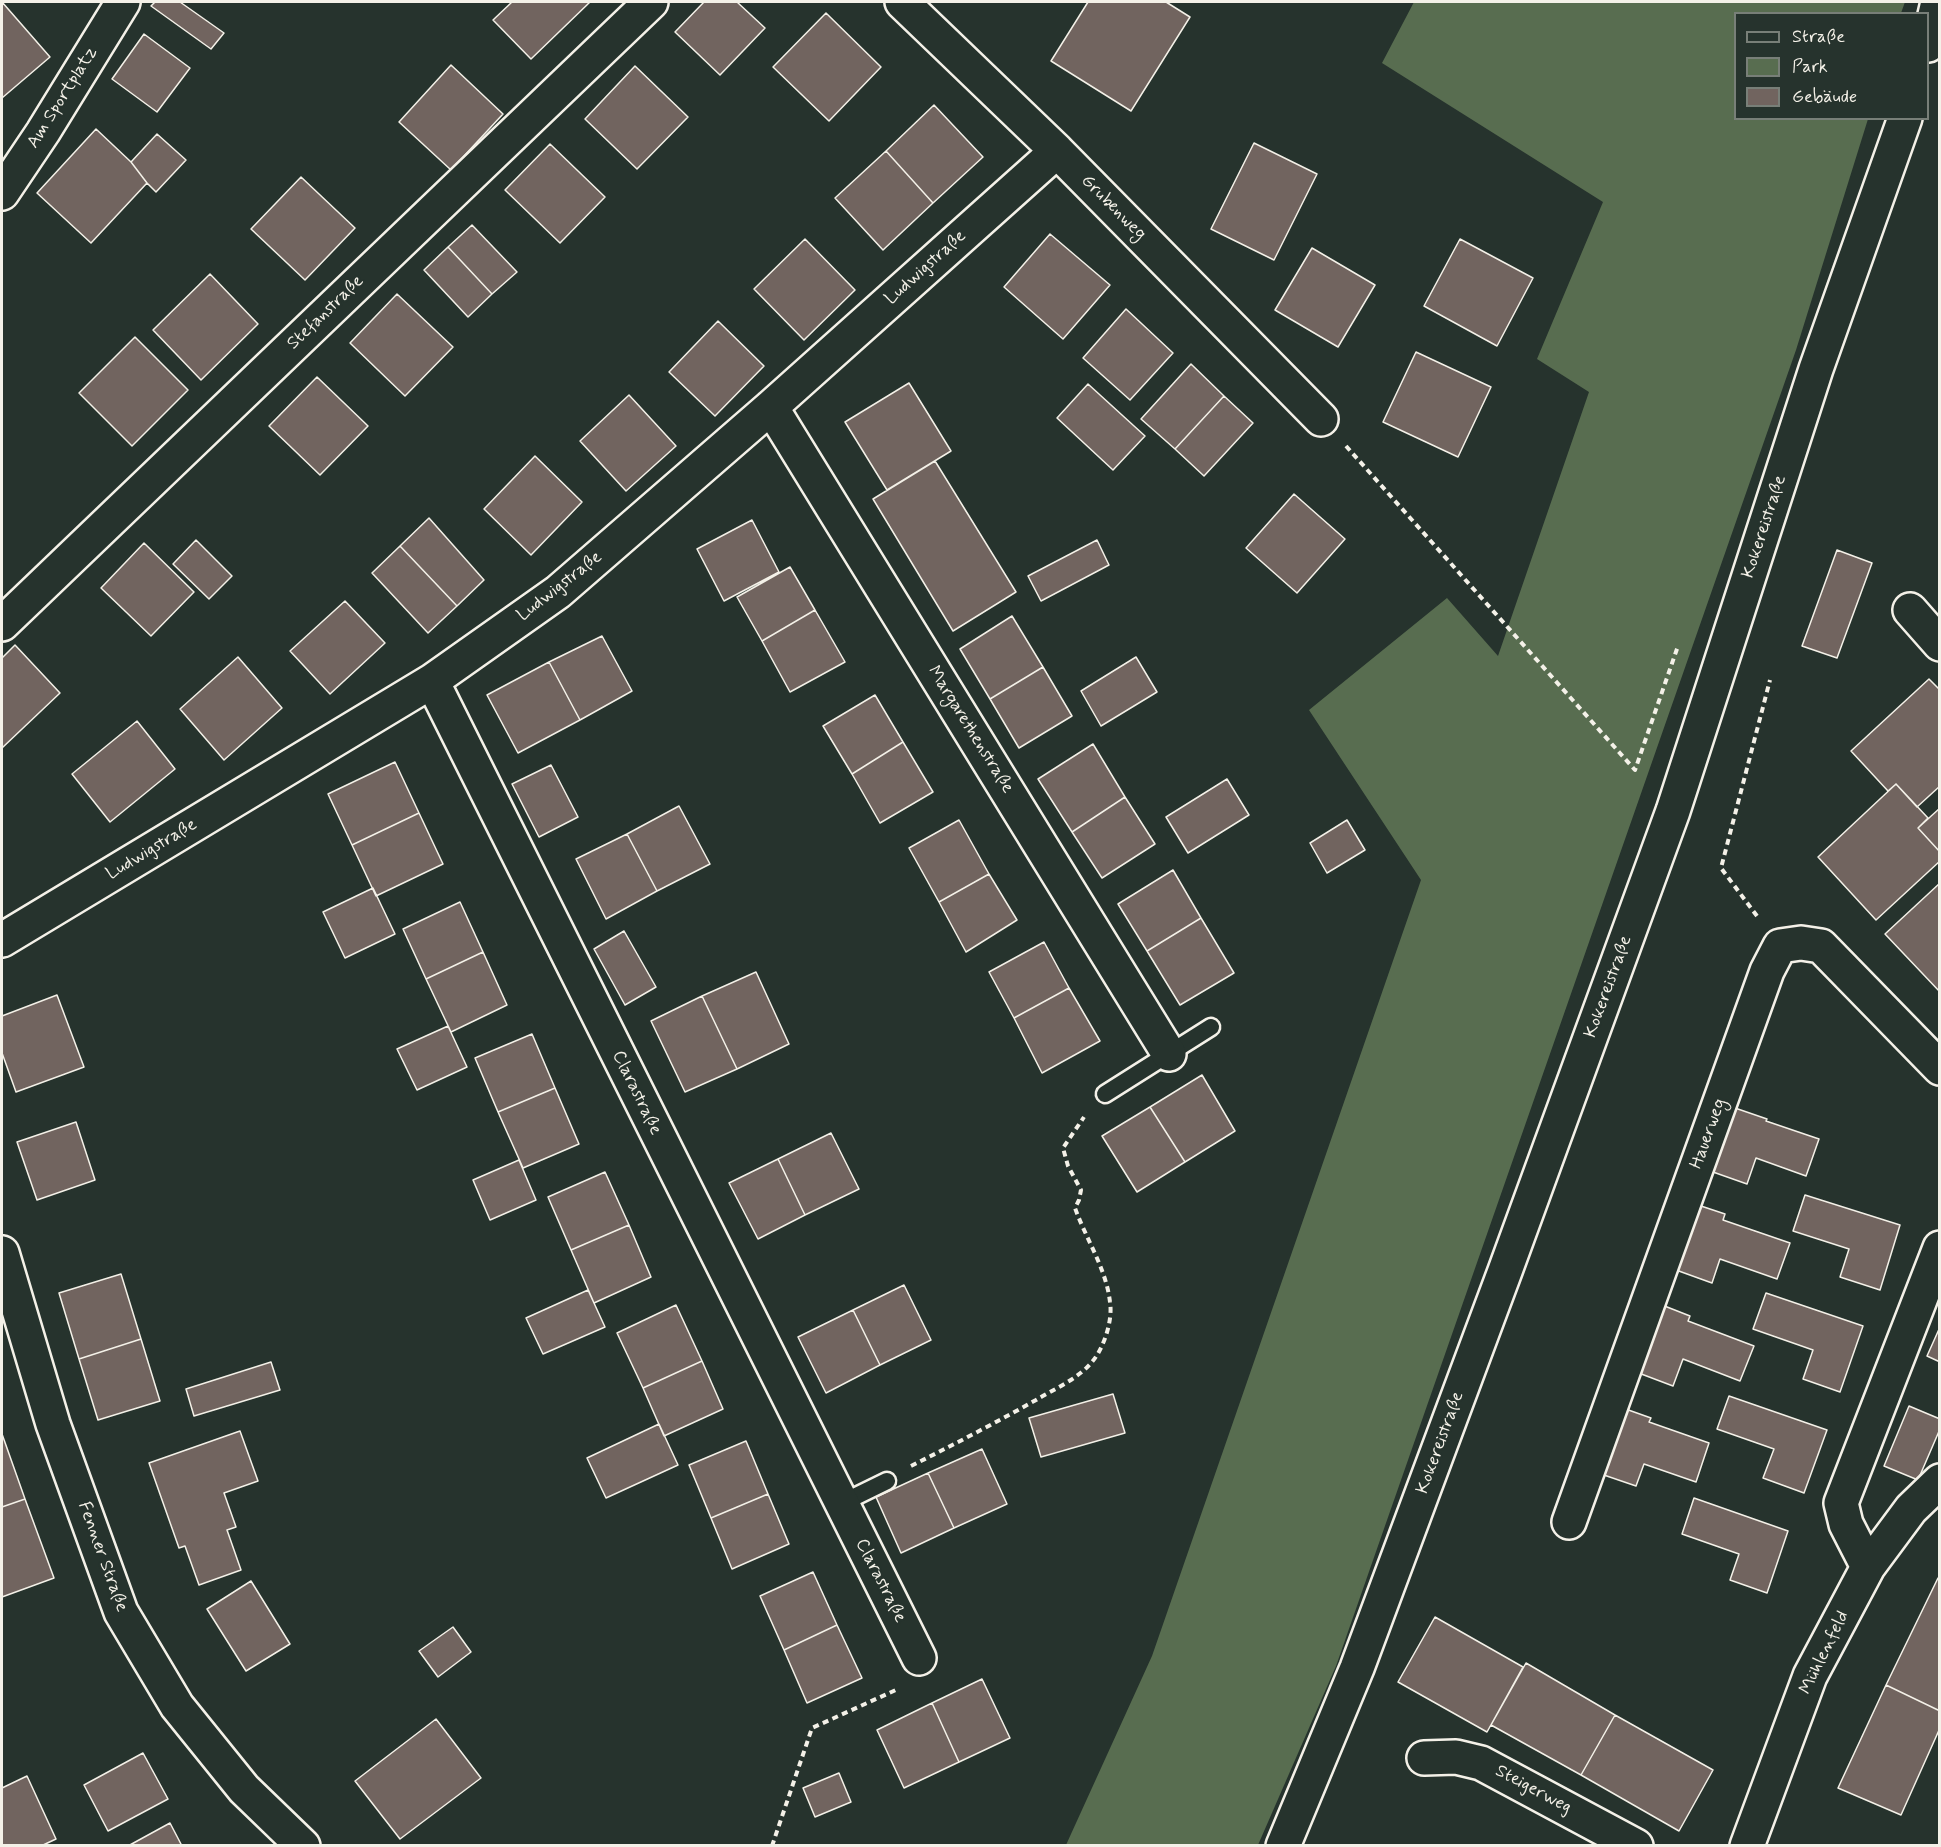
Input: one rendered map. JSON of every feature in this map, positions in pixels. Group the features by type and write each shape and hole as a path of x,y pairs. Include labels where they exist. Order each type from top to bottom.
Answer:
{"street":[{"name":"Am Sportplatz","path":"2,193 43,132 123,2"},
{"name":"Stefanstraße","path":"2,624 651,2"},
{"name":"Grubenweg","path":"902,2 1057,151 1321,419"},
{"path":"1929,41 1938,2"},
{"name":"Kokereistraße","path":"1283,1845 1357,1668 1506,1271 1669,823 1816,369 1904,120"},
{"name":"Ludwigstraße","path":"2,940 432,681 558,592 771,407 1057,151"},
{"name":"Margarethenstraße","path":"771,407 1169,1054"},
{"path":"1910,610 1940,644"},
{"name":"Clarastraße","path":"432,681 840,1504 919,1658"},
{"path":"1780,946 1801,943 1821,946 1940,1068"},
{"name":"Hauerweg","path":"1569,1522 1767,971 1780,946"},
{"path":"1869,1567 1846,1524 1841,1503 1940,1248"},
{"name":"Fenner Straße","path":"2,1253 53,1424 121,1612 177,1706 244,1788 303,1845"},
{"name":"Mühlenfeld","path":"1747,1845 1810,1676 1869,1567 1911,1509 1940,1481"},
{"name":"Steigerweg","path":"1424,1758 1456,1757 1481,1763 1636,1845"}],"lane":[{"path":"1105,1094 1211,1027"},
{"path":"840,1504 887,1481"}],"path":[{"path":"1321,419 1635,770 1678,646"},
{"path":"1770,680 1720,868 1780,946"},
{"path":"887,1481 1070,1380 1093,1362 1110,1318 1111,1303 1106,1280 1075,1208 1082,1190 1068,1166 1063,1148 1075,1128 1105,1094"},
{"path":"772,1845 812,1728 913,1682 919,1658"}],"green space":[{"path":"1414,2 1905,2 1901,12 1734,12 1734,120 1868,120 1796,350 1336,1666 1258,1845 1066,1845 1152,1656 1421,880 1309,710 1447,598 1498,656 1589,392 1537,359 1603,202 1382,63"}],"building":[{"path":"2,2 50,57 2,98"},
{"path":"155,2 180,2 224,33 211,49 151,6"},
{"path":"512,2 590,2 531,59 493,20"},
{"path":"704,2 737,2 765,28 720,75 675,32"},
{"path":"1088,2 1166,2 1190,17 1131,111 1051,61"},
{"path":"826,13 881,67 829,121 773,67"},
{"path":"144,34 190,68 157,112 112,79"},
{"path":"451,65 503,114 451,170 399,122"},
{"path":"635,66 688,117 637,169 585,119"},
{"path":"934,105 983,157 933,203 886,151"},
{"path":"96,129 131,162 147,183 91,243 37,193"},
{"path":"157,134 186,160 156,192 131,162"},
{"path":"1254,143 1317,174 1274,260 1211,229"},
{"path":"550,144 605,197 560,243 505,190"},
{"path":"886,151 933,203 883,250 835,198"},
{"path":"301,177 355,228 305,280 251,229"},
{"path":"472,225 517,272 492,294 448,247"},
{"path":"1050,234 1110,285 1063,339 1004,287"},
{"path":"805,239 855,290 804,340 754,289"},
{"path":"1460,239 1533,278 1497,346 1424,306"},
{"path":"448,247 492,294 468,317 424,270"},
{"path":"1312,248 1375,285 1338,347 1275,310"},
{"path":"210,274 258,324 201,380 153,330"},
{"path":"397,294 453,347 405,396 350,343"},
{"path":"1126,309 1173,353 1130,400 1083,358"},
{"path":"718,321 764,366 715,416 669,372"},
{"path":"135,337 188,390 132,446 79,393"},
{"path":"1416,352 1491,387 1458,457 1383,422"},
{"path":"1191,364 1224,396 1175,449 1141,419"},
{"path":"317,377 368,426 320,475 269,426"},
{"path":"909,383 951,451 887,490 845,422"},
{"path":"1088,384 1145,436 1113,470 1057,418"},
{"path":"629,395 676,446 626,491 580,441"},
{"path":"1224,396 1253,423 1204,476 1175,449"},
{"path":"535,456 582,502 531,555 484,509"},
{"path":"935,461 1016,592 953,631 873,499"},
{"path":"1294,494 1345,539 1297,593 1246,548"},
{"path":"429,518 484,580 457,606 400,546"},
{"path":"752,520 779,572 724,601 697,549"},
{"path":"196,540 232,576 209,599 173,564"},
{"path":"1097,540 1109,565 1041,601 1028,576"},
{"path":"144,543 194,592 151,636 101,588"},
{"path":"400,546 457,606 428,633 372,573"},
{"path":"1837,550 1872,563 1837,658 1802,646"},
{"path":"790,567 815,610 762,641 737,597"},
{"path":"345,601 385,643 330,694 290,651"},
{"path":"815,610 845,662 790,692 762,641"},
{"path":"1012,616 1043,667 990,699 960,649"},
{"path":"602,636 632,691 580,720 549,662"},
{"path":"15,645 60,693 2,748 2,658"},
{"path":"238,657 282,708 224,760 180,709"},
{"path":"1136,657 1157,692 1101,726 1081,691"},
{"path":"549,662 580,720 518,753 487,695"},
{"path":"1043,667 1072,716 1019,748 990,699"},
{"path":"1929,679 1940,690 1940,786 1917,807 1896,784 1888,791 1851,751"},
{"path":"875,695 903,742 852,774 823,726"},
{"path":"137,721 175,769 110,822 72,774"},
{"path":"903,742 933,792 880,823 852,774"},
{"path":"1093,744 1125,797 1072,832 1038,779"},
{"path":"395,762 419,813 352,845 328,794"},
{"path":"551,765 578,817 539,837 512,784"},
{"path":"1227,779 1249,815 1188,853 1166,817"},
{"path":"1896,784 1928,818 1918,828 1940,852 1940,861 1876,920 1818,857"},
{"path":"1125,797 1155,844 1102,878 1072,832"},
{"path":"679,806 710,864 657,891 627,834"},
{"path":"1940,808 1940,852 1918,828"},
{"path":"419,813 443,864 376,896 352,845"},
{"path":"959,820 989,874 939,902 909,848"},
{"path":"1347,820 1365,850 1327,873 1310,843"},
{"path":"627,834 657,891 606,919 576,859"},
{"path":"1173,870 1201,918 1147,951 1118,904"},
{"path":"989,874 1017,920 966,952 939,902"},
{"path":"1940,883 1940,992 1885,934"},
{"path":"373,888 395,934 345,958 323,912"},
{"path":"460,902 483,952 426,979 403,929"},
{"path":"1201,918 1234,973 1180,1005 1147,951"},
{"path":"624,931 656,987 625,1005 594,949"},
{"path":"1044,942 1069,988 1014,1018 989,972"},
{"path":"483,952 507,1005 451,1032 426,979"},
{"path":"756,972 789,1044 737,1069 702,996"},
{"path":"1069,988 1100,1041 1042,1073 1014,1018"},
{"path":"57,995 84,1067 16,1092 2,1053 2,1016"},
{"path":"702,996 737,1069 685,1092 651,1021"},
{"path":"448,1026 467,1067 417,1090 397,1049"},
{"path":"532,1034 555,1088 498,1112 475,1058"},
{"path":"1202,1075 1235,1131 1185,1162 1150,1107"},
{"path":"555,1088 579,1144 523,1168 498,1112"},
{"path":"1150,1107 1185,1162 1137,1192 1102,1136"},
{"path":"1735,1108 1819,1139 1806,1176 1756,1158 1747,1184 1713,1172"},
{"path":"76,1122 95,1180 37,1200 17,1142"},
{"path":"831,1133 859,1189 805,1215 778,1159"},
{"path":"778,1159 805,1215 758,1239 729,1183"},
{"path":"519,1160 536,1200 490,1220 473,1180"},
{"path":"605,1172 629,1225 571,1250 548,1197"},
{"path":"1805,1195 1900,1225 1880,1290 1840,1277 1849,1249 1793,1231"},
{"path":"1698,1205 1725,1214 1723,1220 1790,1243 1777,1279 1720,1259 1712,1283 1676,1270"},
{"path":"629,1225 651,1277 594,1303 571,1250"},
{"path":"121,1274 141,1339 79,1359 59,1293"},
{"path":"904,1285 931,1340 880,1365 853,1310"},
{"path":"588,1290 605,1327 543,1354 526,1318"},
{"path":"1766,1293 1863,1326 1840,1392 1803,1379 1813,1350 1753,1329"},
{"path":"676,1305 702,1361 643,1388 617,1333"},
{"path":"1662,1305 1690,1316 1688,1321 1754,1346 1740,1381 1683,1359 1673,1386 1636,1372"},
{"path":"853,1310 880,1365 826,1393 798,1337"},
{"path":"1940,1327 1940,1362 1927,1356"},
{"path":"141,1339 160,1401 98,1420 79,1359"},
{"path":"702,1361 723,1409 664,1436 643,1388"},
{"path":"271,1362 280,1390 194,1416 186,1389"},
{"path":"1113,1394 1125,1433 1041,1457 1029,1418"},
{"path":"1729,1396 1827,1430 1804,1493 1763,1478 1774,1449 1717,1429"},
{"path":"1909,1406 1940,1419 1940,1429 1918,1480 1884,1466"},
{"path":"1620,1407 1651,1418 1649,1422 1709,1443 1696,1482 1644,1464 1636,1486 1598,1473"},
{"path":"659,1424 678,1465 606,1498 587,1458"},
{"path":"240,1431 258,1481 224,1493 236,1527 227,1530 241,1570 199,1585 185,1546 179,1548 149,1463"},
{"path":"2,1434 25,1499 2,1507"},
{"path":"746,1441 768,1494 711,1518 689,1465"},
{"path":"982,1449 1007,1504 954,1528 928,1473"},
{"path":"928,1473 954,1528 901,1553 876,1497"},
{"path":"768,1494 789,1544 732,1569 711,1518"},
{"path":"1694,1498 1788,1531 1767,1593 1730,1580 1739,1554 1682,1534"},
{"path":"25,1499 54,1578 2,1597 2,1507"},
{"path":"813,1572 837,1625 784,1650 760,1596"},
{"path":"1940,1578 1940,1711 1886,1685"},
{"path":"251,1581 290,1644 246,1671 207,1609"},
{"path":"1435,1617 1523,1667 1487,1732 1398,1682"},
{"path":"837,1625 862,1678 807,1703 784,1650"},
{"path":"453,1627 471,1652 438,1677 419,1651"},
{"path":"1526,1663 1615,1715 1581,1775 1491,1725"},
{"path":"982,1679 1010,1738 959,1762 932,1703"},
{"path":"1886,1685 1940,1711 1940,1728 1901,1815 1838,1788"},
{"path":"932,1703 959,1762 904,1788 877,1730"},
{"path":"1615,1715 1713,1770 1679,1831 1581,1775"},
{"path":"436,1719 481,1778 400,1839 355,1781"},
{"path":"143,1753 168,1799 108,1831 84,1785"},
{"path":"839,1773 851,1802 815,1817 803,1788"},
{"path":"27,1776 56,1839 41,1846 2,1846 2,1788"},
{"path":"170,1823 182,1846 128,1846"}]}
